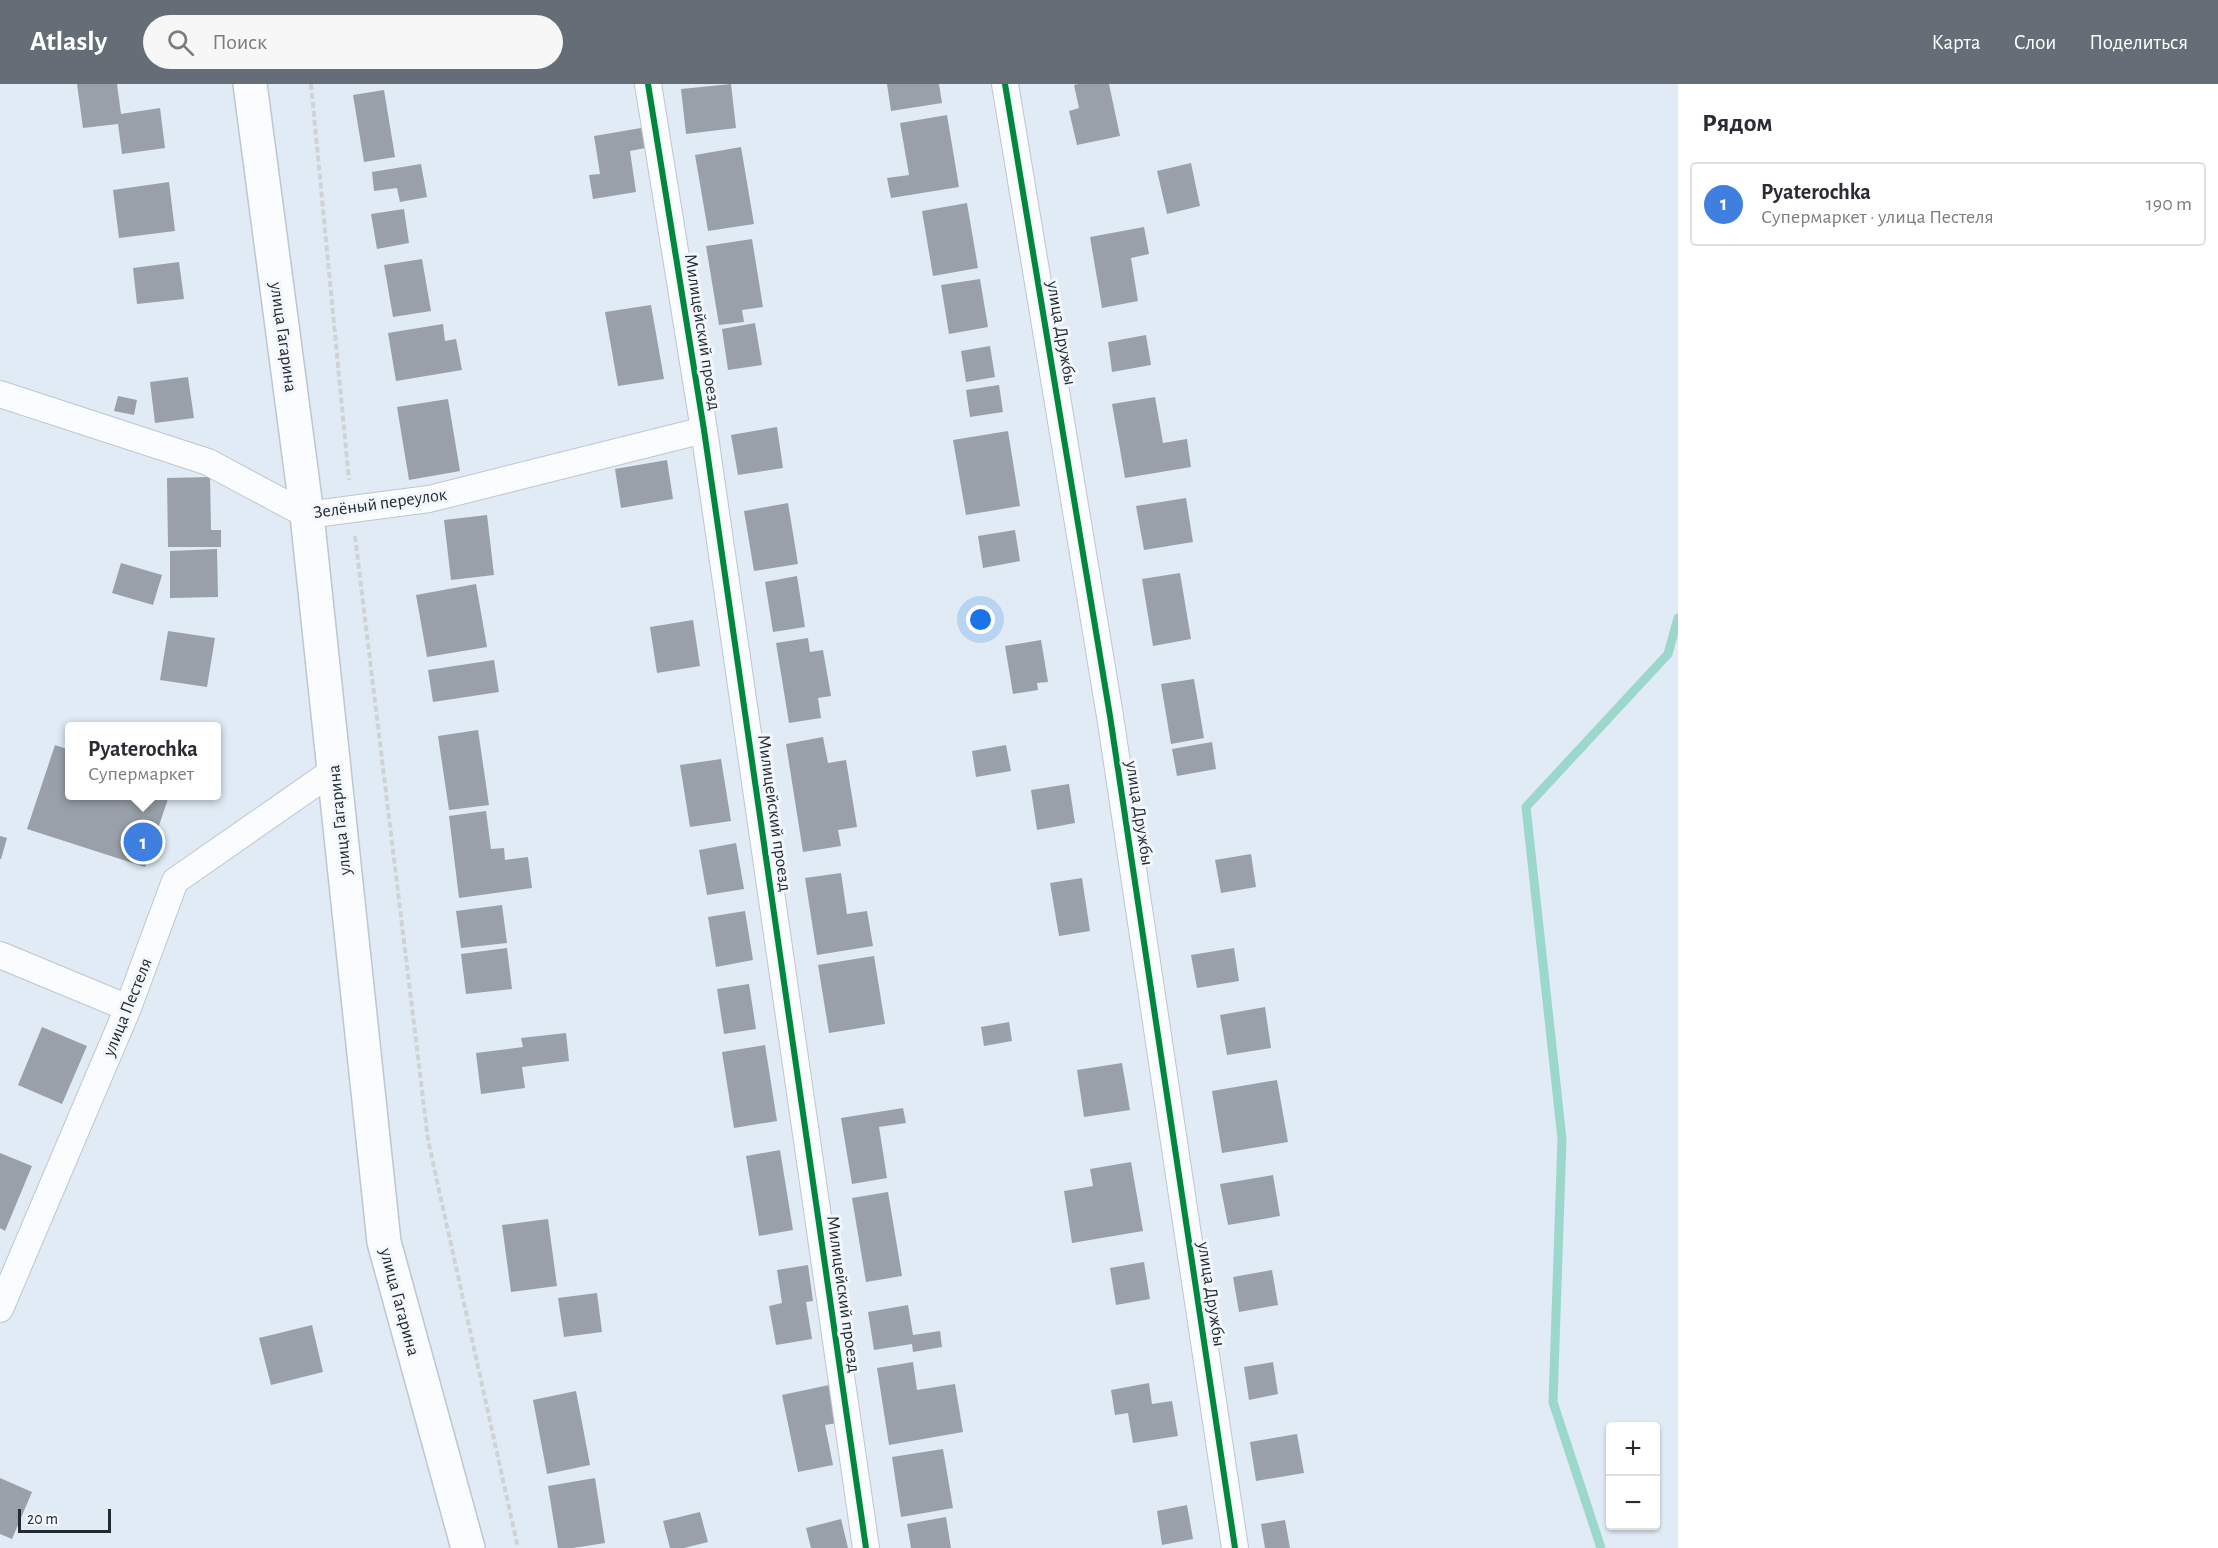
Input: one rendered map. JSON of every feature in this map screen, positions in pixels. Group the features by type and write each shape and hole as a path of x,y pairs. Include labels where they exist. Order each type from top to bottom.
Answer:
{"main road":[{"name":"улица Гагарина","path":"250,84 307,515 384,1242 468,1548"}],"street":[{"name":"Милицейский проезд","path":"648,84 704,430 866,1548"},
{"name":"улица Дружбы","path":"1005,84 1110,716 1235,1548"},
{"name":"Зелёный переулок","path":"0,394 208,462 307,515 429,499 704,430"},
{"name":"улица Пестеля","path":"0,1309 128,1008 175,881 333,771"},
{"path":"0,955 128,1008"}],"path":[{"path":"311,84 352,510 428,1140 518,1548"}],"building":[{"path":"77,84 117,84 121,114 160,108 165,148 122,154 118,124 83,128"},
{"path":"731,84 736,128 686,134 681,89"},
{"path":"887,84 939,84 942,103 891,111"},
{"path":"1109,84 1120,136 1077,145 1069,111 1079,108 1074,85"},
{"path":"384,90 395,157 364,162 353,95"},
{"path":"947,115 959,187 891,198 887,178 909,175 900,123"},
{"path":"641,128 645,148 630,151 636,192 593,199 589,175 600,174 594,136"},
{"path":"741,147 754,224 708,231 695,155"},
{"path":"1191,163 1200,206 1167,214 1157,171"},
{"path":"421,164 427,197 400,202 397,188 374,191 372,172"},
{"path":"169,182 175,231 119,238 113,190"},
{"path":"967,203 978,268 933,276 922,211"},
{"path":"404,209 409,243 377,249 371,214"},
{"path":"1144,227 1149,254 1131,258 1138,301 1102,308 1090,237"},
{"path":"752,239 763,307 742,310 744,322 719,325 706,246"},
{"path":"422,259 431,311 393,317 384,265"},
{"path":"179,262 184,299 137,304 133,268"},
{"path":"980,279 988,327 949,334 941,285"},
{"path":"651,305 664,379 618,386 605,312"},
{"path":"755,323 762,365 728,370 722,329"},
{"path":"443,324 445,341 456,339 462,370 396,381 388,333"},
{"path":"1146,335 1151,365 1112,372 1108,342"},
{"path":"990,346 995,377 966,382 961,351"},
{"path":"188,377 194,418 155,423 150,382"},
{"path":"999,385 1003,412 970,417 966,390"},
{"path":"118,396 137,400 134,415 114,411"},
{"path":"1155,397 1163,443 1187,439 1191,467 1125,478 1112,404"},
{"path":"448,399 460,471 409,480 397,407"},
{"path":"777,427 783,468 738,475 731,435"},
{"path":"1008,431 1020,506 966,515 953,440"},
{"path":"667,460 673,499 621,508 615,469"},
{"path":"210,477 211,530 221,530 221,547 168,547 167,478"},
{"path":"1186,498 1193,542 1144,550 1136,506"},
{"path":"788,503 798,564 754,571 744,511"},
{"path":"487,515 494,575 451,580 444,520"},
{"path":"1015,530 1020,561 983,568 978,536"},
{"path":"217,549 218,597 170,598 170,551"},
{"path":"121,563 162,575 153,605 112,593"},
{"path":"1180,573 1191,639 1153,646 1142,579"},
{"path":"797,576 805,627 773,632 765,582"},
{"path":"476,584 487,647 427,657 416,595"},
{"path":"693,620 700,666 657,673 650,627"},
{"path":"168,631 215,638 207,687 160,680"},
{"path":"808,638 810,652 823,650 831,696 818,698 821,718 789,723 776,643"},
{"path":"1041,640 1048,682 1037,683 1038,690 1013,694 1005,646"},
{"path":"494,660 499,692 433,702 428,670"},
{"path":"1194,679 1204,738 1171,744 1161,684"},
{"path":"478,730 489,805 449,810 438,736"},
{"path":"823,737 828,763 846,760 857,827 838,830 841,846 803,852 786,744"},
{"path":"1212,742 1216,769 1177,776 1172,749"},
{"path":"55,745 65,748 65,800 168,800 145,867 27,829"},
{"path":"1006,745 1011,771 976,777 972,751"},
{"path":"721,759 731,821 690,827 680,765"},
{"path":"1069,784 1075,823 1037,830 1031,790"},
{"path":"486,811 491,849 504,848 505,860 528,857 532,888 459,898 449,816"},
{"path":"0,836 7,838 1,859 0,859"},
{"path":"736,843 744,889 707,895 699,850"},
{"path":"1251,854 1256,887 1221,893 1215,860"},
{"path":"841,873 847,914 867,911 873,946 817,955 805,878"},
{"path":"1082,878 1090,931 1059,936 1050,883"},
{"path":"502,905 507,943 461,948 456,911"},
{"path":"745,911 753,960 716,967 708,917"},
{"path":"507,948 512,989 466,994 461,954"},
{"path":"1234,948 1239,981 1197,988 1191,955"},
{"path":"874,956 885,1024 829,1033 818,965"},
{"path":"749,984 756,1029 724,1034 717,989"},
{"path":"1265,1007 1271,1048 1227,1055 1220,1015"},
{"path":"1009,1022 1012,1041 984,1046 981,1027"},
{"path":"42,1027 87,1046 62,1104 18,1085"},
{"path":"566,1033 569,1061 522,1067 525,1088 481,1094 476,1053 523,1047 521,1038"},
{"path":"765,1045 777,1121 734,1128 722,1052"},
{"path":"1122,1063 1130,1110 1084,1117 1077,1070"},
{"path":"1277,1080 1288,1142 1222,1153 1212,1091"},
{"path":"903,1108 906,1123 879,1127 887,1178 852,1184 841,1118"},
{"path":"780,1150 793,1230 759,1236 746,1156"},
{"path":"0,1153 32,1166 5,1231 0,1228"},
{"path":"1131,1162 1143,1231 1072,1243 1064,1191 1093,1186 1090,1169"},
{"path":"1273,1175 1280,1216 1228,1225 1220,1184"},
{"path":"888,1192 902,1276 866,1282 852,1198"},
{"path":"548,1219 557,1286 511,1292 502,1225"},
{"path":"1144,1262 1150,1299 1116,1305 1110,1268"},
{"path":"808,1265 813,1301 806,1302 812,1339 776,1345 769,1306 782,1303 777,1270"},
{"path":"1272,1270 1278,1305 1239,1312 1233,1277"},
{"path":"597,1293 602,1332 564,1337 558,1298"},
{"path":"908,1305 913,1335 940,1331 942,1347 913,1352 912,1344 874,1350 868,1312"},
{"path":"312,1325 323,1372 271,1385 259,1338"},
{"path":"913,1362 917,1390 955,1384 963,1432 889,1445 877,1368"},
{"path":"1273,1362 1278,1394 1249,1400 1244,1367"},
{"path":"1149,1383 1152,1404 1172,1401 1178,1436 1133,1443 1128,1413 1115,1415 1111,1390"},
{"path":"829,1385 837,1423 825,1425 833,1465 798,1472 782,1395"},
{"path":"576,1391 590,1465 547,1474 533,1400"},
{"path":"1297,1434 1304,1473 1256,1481 1250,1442"},
{"path":"943,1449 953,1508 901,1517 892,1457"},
{"path":"0,1478 32,1492 12,1539 0,1534"},
{"path":"595,1478 605,1543 558,1548 548,1486"},
{"path":"1187,1505 1193,1539 1162,1545 1157,1511"},
{"path":"700,1512 708,1542 684,1548 670,1548 663,1521"},
{"path":"946,1517 951,1548 911,1548 907,1524"},
{"path":"841,1519 848,1548 811,1548 806,1528"},
{"path":"1285,1520 1290,1548 1265,1548 1261,1524"}],"waterway":[{"path":"1601,1548 1553,1402 1562,1139 1526,807 1668,654 1678,618"}],"cycle path":[{"path":"648,84 704,430 866,1548"},
{"path":"1005,84 1110,716 1235,1548"}],"place":[{"name":"Pyaterochka","path":"143,842"}]}
